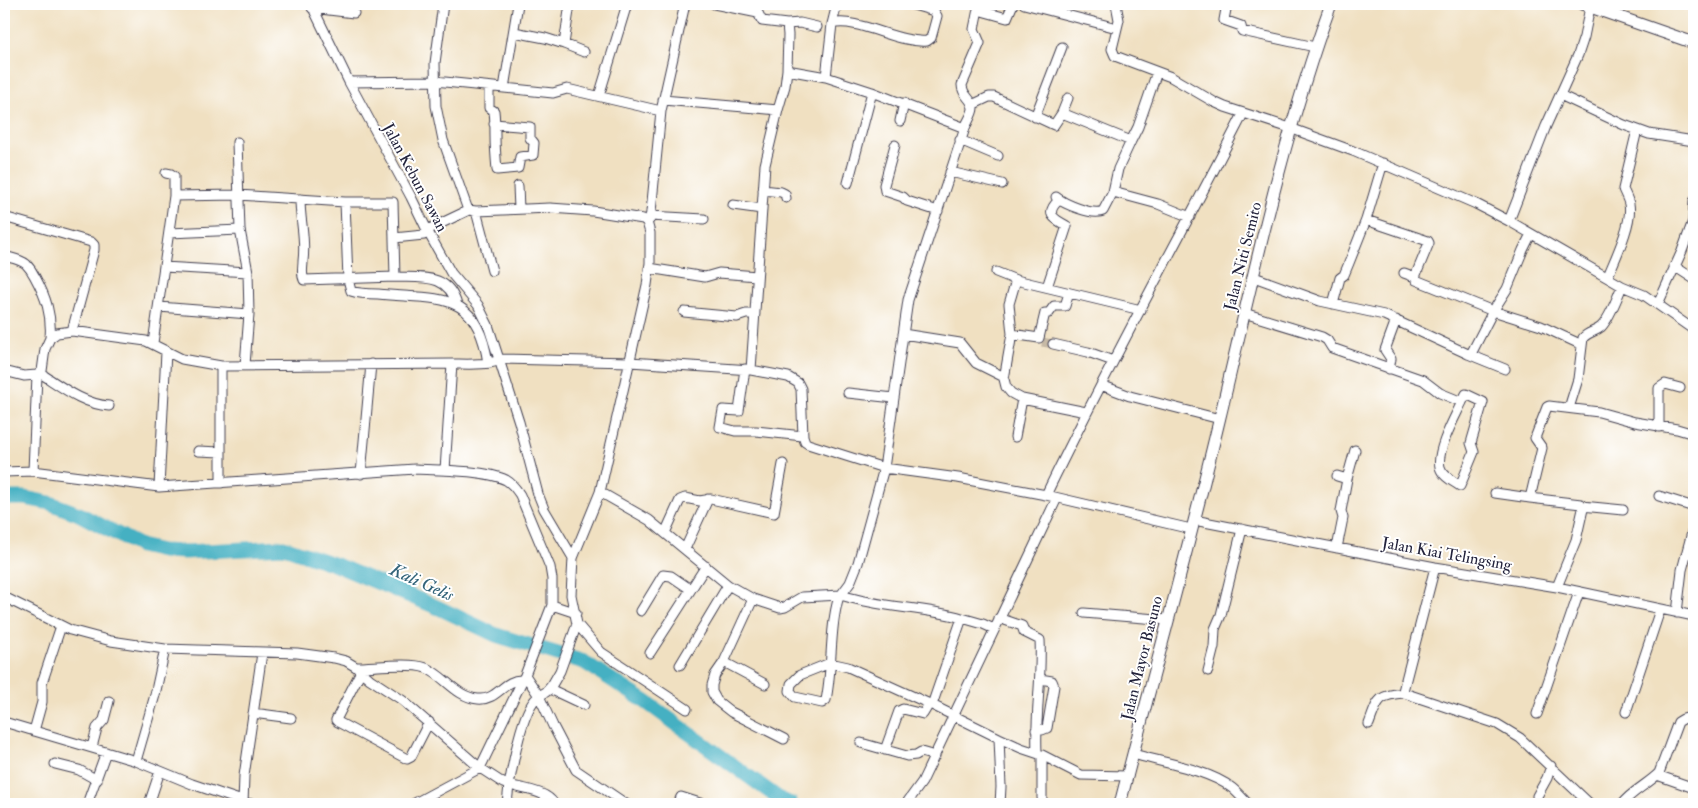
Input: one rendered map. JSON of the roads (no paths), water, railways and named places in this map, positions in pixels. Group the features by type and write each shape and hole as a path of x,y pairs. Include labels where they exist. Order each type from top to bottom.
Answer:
{"main road":[{"name":"Jalan Niti Semito","path":"1193,524 1290,128 1315,47 1331,4"},
{"path":"1586,5 1694,44"},
{"name":"Jalan Mayor Basuno","path":"1121,804 1193,524"}],"street":[{"path":"444,4 436,54 435,82 436,106 440,129 466,208 473,211 492,272"},
{"path":"504,88 518,4"},
{"path":"564,44 570,4"},
{"path":"598,96 626,4"},
{"path":"507,804 517,746 524,723 532,703 550,689 560,671 577,627 576,613 571,595 573,558 600,492 630,362 649,268 649,219 661,111 686,4"},
{"path":"714,4 758,13 762,21 788,24 800,23 817,27"},
{"path":"826,77 832,24 838,4"},
{"path":"832,24 845,22 909,40 927,41 931,38 937,16 934,11 910,4"},
{"path":"1013,4 1007,18 978,7 974,28 980,43 962,85 963,92 972,105 972,110 960,140 908,300 884,468 856,569 850,583 840,595 832,634 830,663 824,702 807,700 792,695 790,691 791,684 796,677 830,663 854,669 999,738 1039,754 1081,776 1128,776"},
{"path":"1027,4 1117,28"},
{"path":"1116,4 1119,20 1112,49 1115,56 1179,81 1214,102 1243,114 1290,128 1383,163 1476,204 1608,276 1622,286 1658,304 1694,330"},
{"path":"1226,4 1224,20 1241,26 1242,32 1315,47"},
{"path":"1509,221 1546,126 1584,37 1586,5"},
{"path":"312,6 354,13"},
{"name":"Jalan Kebun Sawan","path":"312,6 349,82 411,197 424,233 451,273 471,296 483,314 494,361"},
{"path":"50,338 57,333 72,332 139,339 153,343 166,352 190,361 221,366 452,364 494,361 630,362 748,370 788,377 798,383 801,389 803,436 756,431 735,431 722,428 720,427 719,409 738,416 748,370 755,314 765,165 787,70 788,24"},
{"path":"514,32 544,38 584,52"},
{"path":"1035,117 1062,47"},
{"path":"787,70 826,77 904,103 965,128"},
{"path":"1047,287 1067,226 1054,219 1052,215 1052,208 1057,198 1066,204 1091,211 1103,211 1113,192 1118,169 1138,127 1157,72"},
{"path":"349,82 435,82 553,93 567,89 661,111"},
{"path":"489,87 489,108 494,112 494,124 497,170 515,170 518,168 520,157 533,155 534,146 530,138 530,127 494,124"},
{"path":"848,183 872,92"},
{"path":"1560,95 1637,130 1649,134 1694,141"},
{"path":"972,105 989,97 994,97 1054,125 1062,113 1068,98"},
{"path":"663,100 778,110"},
{"path":"900,121 904,103"},
{"path":"1062,113 1131,141"},
{"path":"1046,495 1086,412 1243,114"},
{"path":"1608,276 1620,249 1630,216 1629,202 1622,189 1637,130"},
{"path":"960,140 998,156"},
{"path":"236,142 242,195 240,230 248,272 249,314 245,365"},
{"path":"895,145 884,185 885,191 904,197 907,201 938,211"},
{"path":"1333,304 1340,278 1349,263 1366,220 1383,163"},
{"path":"950,172 1002,184"},
{"path":"153,343 174,196 174,176 166,173"},
{"path":"518,186 519,209"},
{"path":"763,190 781,192 785,194 786,198"},
{"path":"1113,192 1158,204 1190,217"},
{"path":"174,196 242,195 345,202 393,202 395,277"},
{"path":"300,199 300,218 305,239 302,272 304,280 395,277 442,281 453,294 457,305"},
{"path":"1658,304 1693,222 1694,201"},
{"path":"345,202 350,290 354,292 431,299 457,305 467,311 479,327 486,350 494,361 519,422 538,494 544,509 573,558"},
{"path":"733,205 762,209"},
{"path":"394,238 424,233 473,211 550,208 592,211 649,219 704,219"},
{"path":"4,217 91,242 94,245 72,332"},
{"path":"1366,220 1428,241 1429,243 1415,277"},
{"path":"169,233 240,230"},
{"path":"1468,354 1472,352 1493,311 1507,289 1531,234"},
{"path":"4,256 26,264 44,294 49,309 50,338 45,349 43,367 39,374 33,471"},
{"path":"1674,266 1694,279"},
{"path":"164,267 248,272"},
{"path":"649,268 705,277 719,273 757,276"},
{"path":"996,272 1016,280 1141,310"},
{"path":"1404,273 1415,277 1416,280 1424,284 1493,311 1541,326 1582,345"},
{"path":"1254,278 1315,299 1384,315 1505,369"},
{"path":"1016,280 1010,304 1012,334 1004,383 1008,390 1022,399 1086,412"},
{"path":"1569,408 1578,379 1583,338 1586,334 1597,330 1604,323 1622,286"},
{"path":"1012,334 1040,340 1045,313 1049,313 1054,306 1066,306 1069,293"},
{"path":"159,307 249,314"},
{"path":"684,312 736,317 755,314"},
{"path":"1244,313 1322,337 1327,340 1332,348 1423,380 1440,392 1465,395 1485,403 1471,443 1474,452 1460,486 1446,476 1440,467 1440,463 1443,444 1465,395"},
{"path":"1389,369 1391,359 1385,350 1396,320"},
{"path":"903,334 960,343 976,363 1004,377"},
{"path":"1053,344 1088,352 1113,361"},
{"path":"159,487 166,352"},
{"path":"361,474 371,364"},
{"path":"445,470 452,364"},
{"path":"221,366 221,483"},
{"path":"4,371 24,376 39,374 84,401 95,405 109,406"},
{"path":"1659,427 1659,388 1665,384 1680,388"},
{"path":"1101,385 1130,396 1220,419"},
{"path":"848,393 894,398"},
{"path":"1015,437 1022,399"},
{"path":"1530,498 1542,448 1535,438 1546,408 1549,406 1599,412 1635,422 1677,429 1694,434"},
{"name":"Jalan Kiai Telingsing","path":"803,436 808,444 884,468 958,478 1193,524 1242,529 1435,567 1557,587 1694,616"},
{"path":"1337,548 1343,518 1341,511 1350,479 1355,450"},
{"path":"198,451 221,452"},
{"path":"665,533 680,500 685,498 700,501 708,499 774,513 784,464"},
{"path":"4,472 33,471 159,487 415,469 445,470 501,478 515,487 550,567 552,605 524,676 480,768 413,804"},
{"path":"1338,476 1350,479"},
{"path":"600,492 649,520 728,585 753,599 780,608 802,597 840,595 859,600 940,612 994,629"},
{"path":"1494,494 1623,510"},
{"path":"1659,496 1694,507"},
{"path":"906,804 922,782 935,756 999,618 1058,498"},
{"path":"685,549 708,499"},
{"path":"1557,587 1576,540 1583,509 1582,506"},
{"path":"1677,613 1682,570 1694,525"},
{"path":"1208,671 1214,647 1215,629 1221,615 1242,529"},
{"path":"650,653 706,566"},
{"path":"1404,693 1435,567"},
{"path":"641,611 663,575 668,574 690,589"},
{"path":"680,665 728,585"},
{"path":"1537,714 1579,592"},
{"path":"4,597 70,630 111,641 165,649 296,654 346,661 402,700 480,768 503,783 548,797 554,804"},
{"path":"753,599 724,662 715,675 712,692 717,701 731,712 784,739"},
{"path":"552,605 576,613"},
{"path":"1626,712 1660,610"},
{"path":"1084,612 1168,620"},
{"path":"885,750 900,710 923,714 931,704 962,618"},
{"path":"999,618 1022,626 1024,632 1039,639 1040,679 1036,730 1042,798"},
{"path":"34,731 42,702 42,683 61,626"},
{"path":"577,627 601,652 687,709"},
{"path":"136,761 165,649"},
{"path":"4,722 136,761 192,784 246,803 244,776 262,653"},
{"path":"724,662 765,684"},
{"path":"359,669 414,666 425,668 461,693 470,698 480,700 489,698 506,685 524,676"},
{"path":"359,669 336,720 338,722 407,759 411,757 429,722"},
{"path":"524,676 539,696 552,726 576,770 626,804"},
{"path":"1036,730 1047,728 1054,686 1052,681 1040,679"},
{"path":"550,689 584,705"},
{"path":"1369,724 1376,704 1383,697 1404,693 1496,724 1520,738 1590,804"},
{"path":"92,747 98,728 104,720 109,701"},
{"path":"253,713 291,718"},
{"path":"1622,804 1637,789 1657,775 1664,764 1678,722 1683,718 1694,716"},
{"path":"999,738 1000,804"},
{"path":"861,743 910,756 922,752 935,756"},
{"path":"88,804 106,752"},
{"path":"1133,754 1198,772 1220,781 1231,787 1248,804"},
{"path":"55,764 79,770 97,780"},
{"path":"1537,796 1551,766"},
{"path":"149,804 160,771"},
{"path":"1657,775 1694,788"},
{"path":"678,804 681,797 704,804"}],"waterway":[{"name":"Kali Gelis","path":"4,498 25,498 50,503 79,514 140,546 162,551 185,552 284,547 336,565 439,608 496,635 584,662 646,702 781,800 791,804"}],"tunnel":[{"path":"1042,342 1053,344"}]}
